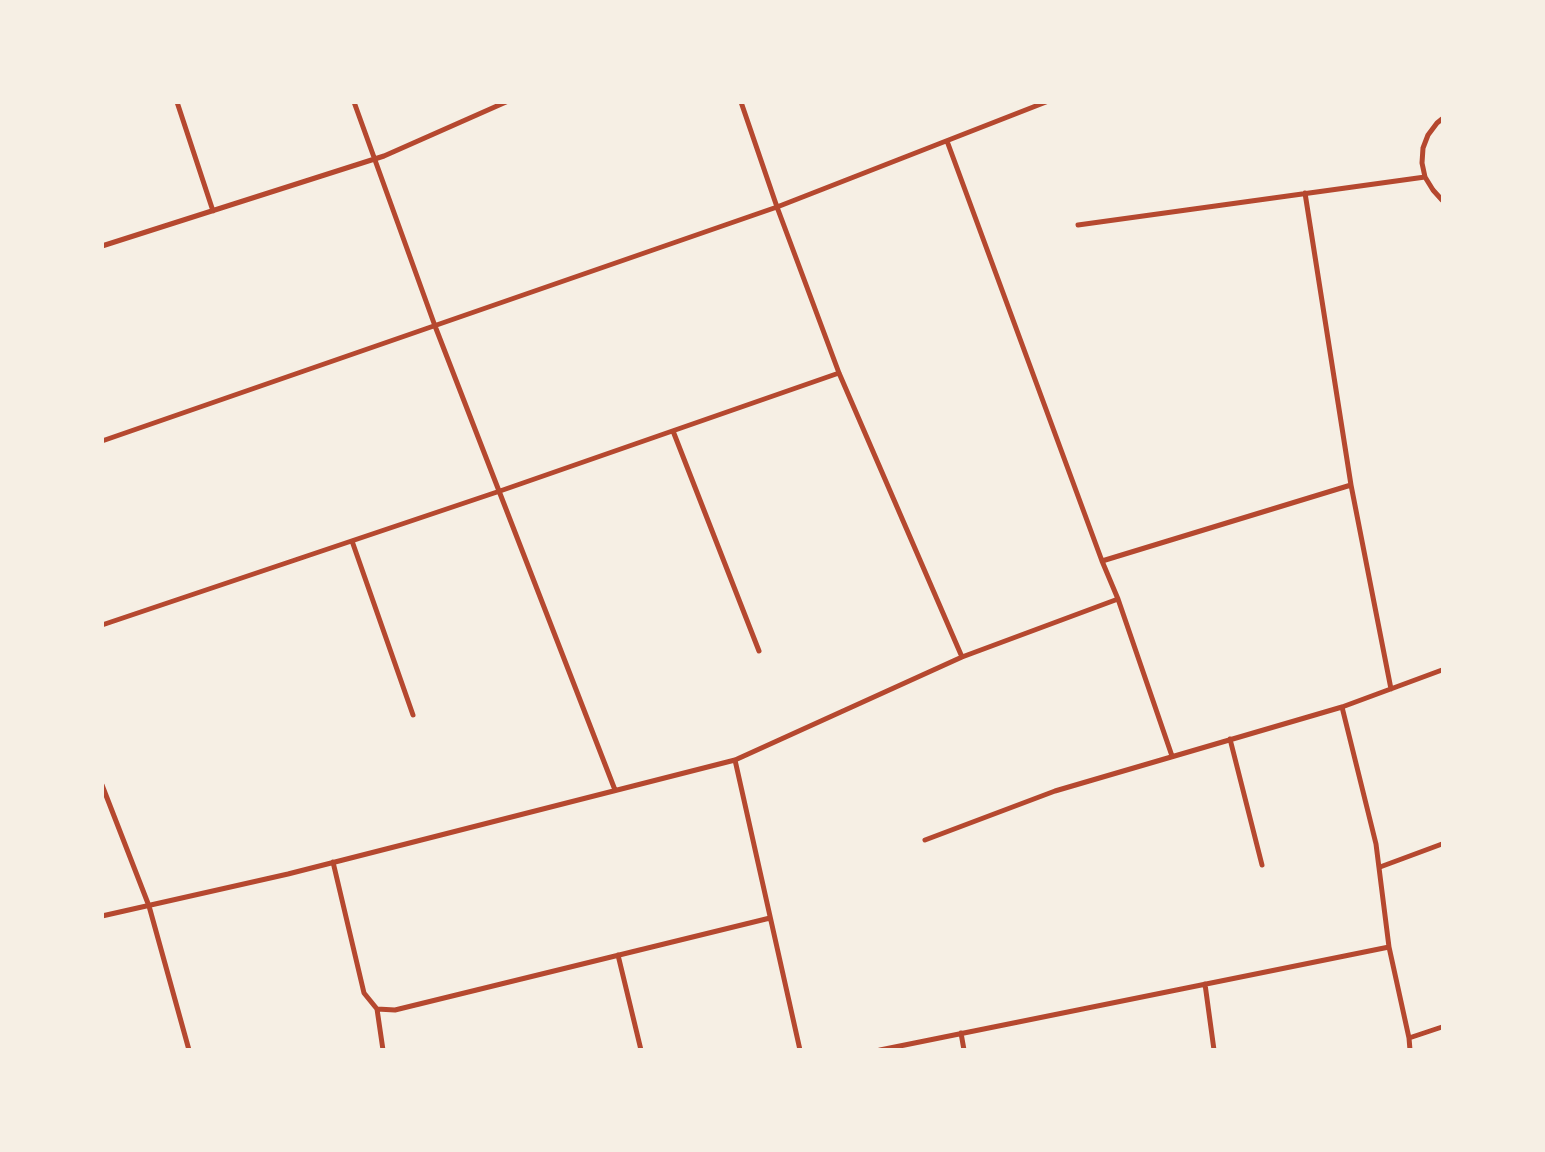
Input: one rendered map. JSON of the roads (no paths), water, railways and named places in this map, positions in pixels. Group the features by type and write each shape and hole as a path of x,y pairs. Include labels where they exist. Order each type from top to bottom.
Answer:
{"street":[{"path":"177,102 212,211"},
{"path":"354,102 435,326 615,790"},
{"path":"102,246 374,159 506,102"},
{"path":"741,102 777,207 839,373 962,657"},
{"path":"102,441 777,207 1046,102"},
{"path":"1442,119 1428,134 1423,148 1422,163 1425,177 1442,200"},
{"path":"947,141 1102,561 1118,599 1172,756"},
{"path":"1078,225 1425,177"},
{"path":"1305,193 1351,485 1391,688"},
{"path":"102,625 500,491 839,373"},
{"path":"673,431 759,651"},
{"path":"1102,561 1351,485"},
{"path":"352,541 413,714"},
{"path":"102,916 333,862 735,760 962,657 1118,599"},
{"path":"925,840 1055,791 1342,707 1442,670"},
{"path":"1342,707 1376,844 1390,948 1410,1050"},
{"path":"1230,739 1262,865"},
{"path":"735,760 800,1050"},
{"path":"102,785 149,906 189,1050"},
{"path":"1380,867 1442,844"},
{"path":"333,862 364,994 377,1009 383,1050"},
{"path":"377,1009 395,1010 770,918"},
{"path":"880,1050 1390,948"},
{"path":"618,955 641,1050"},
{"path":"1205,984 1214,1050"},
{"path":"1409,1038 1442,1027"},
{"path":"961,1033 964,1050"}]}
